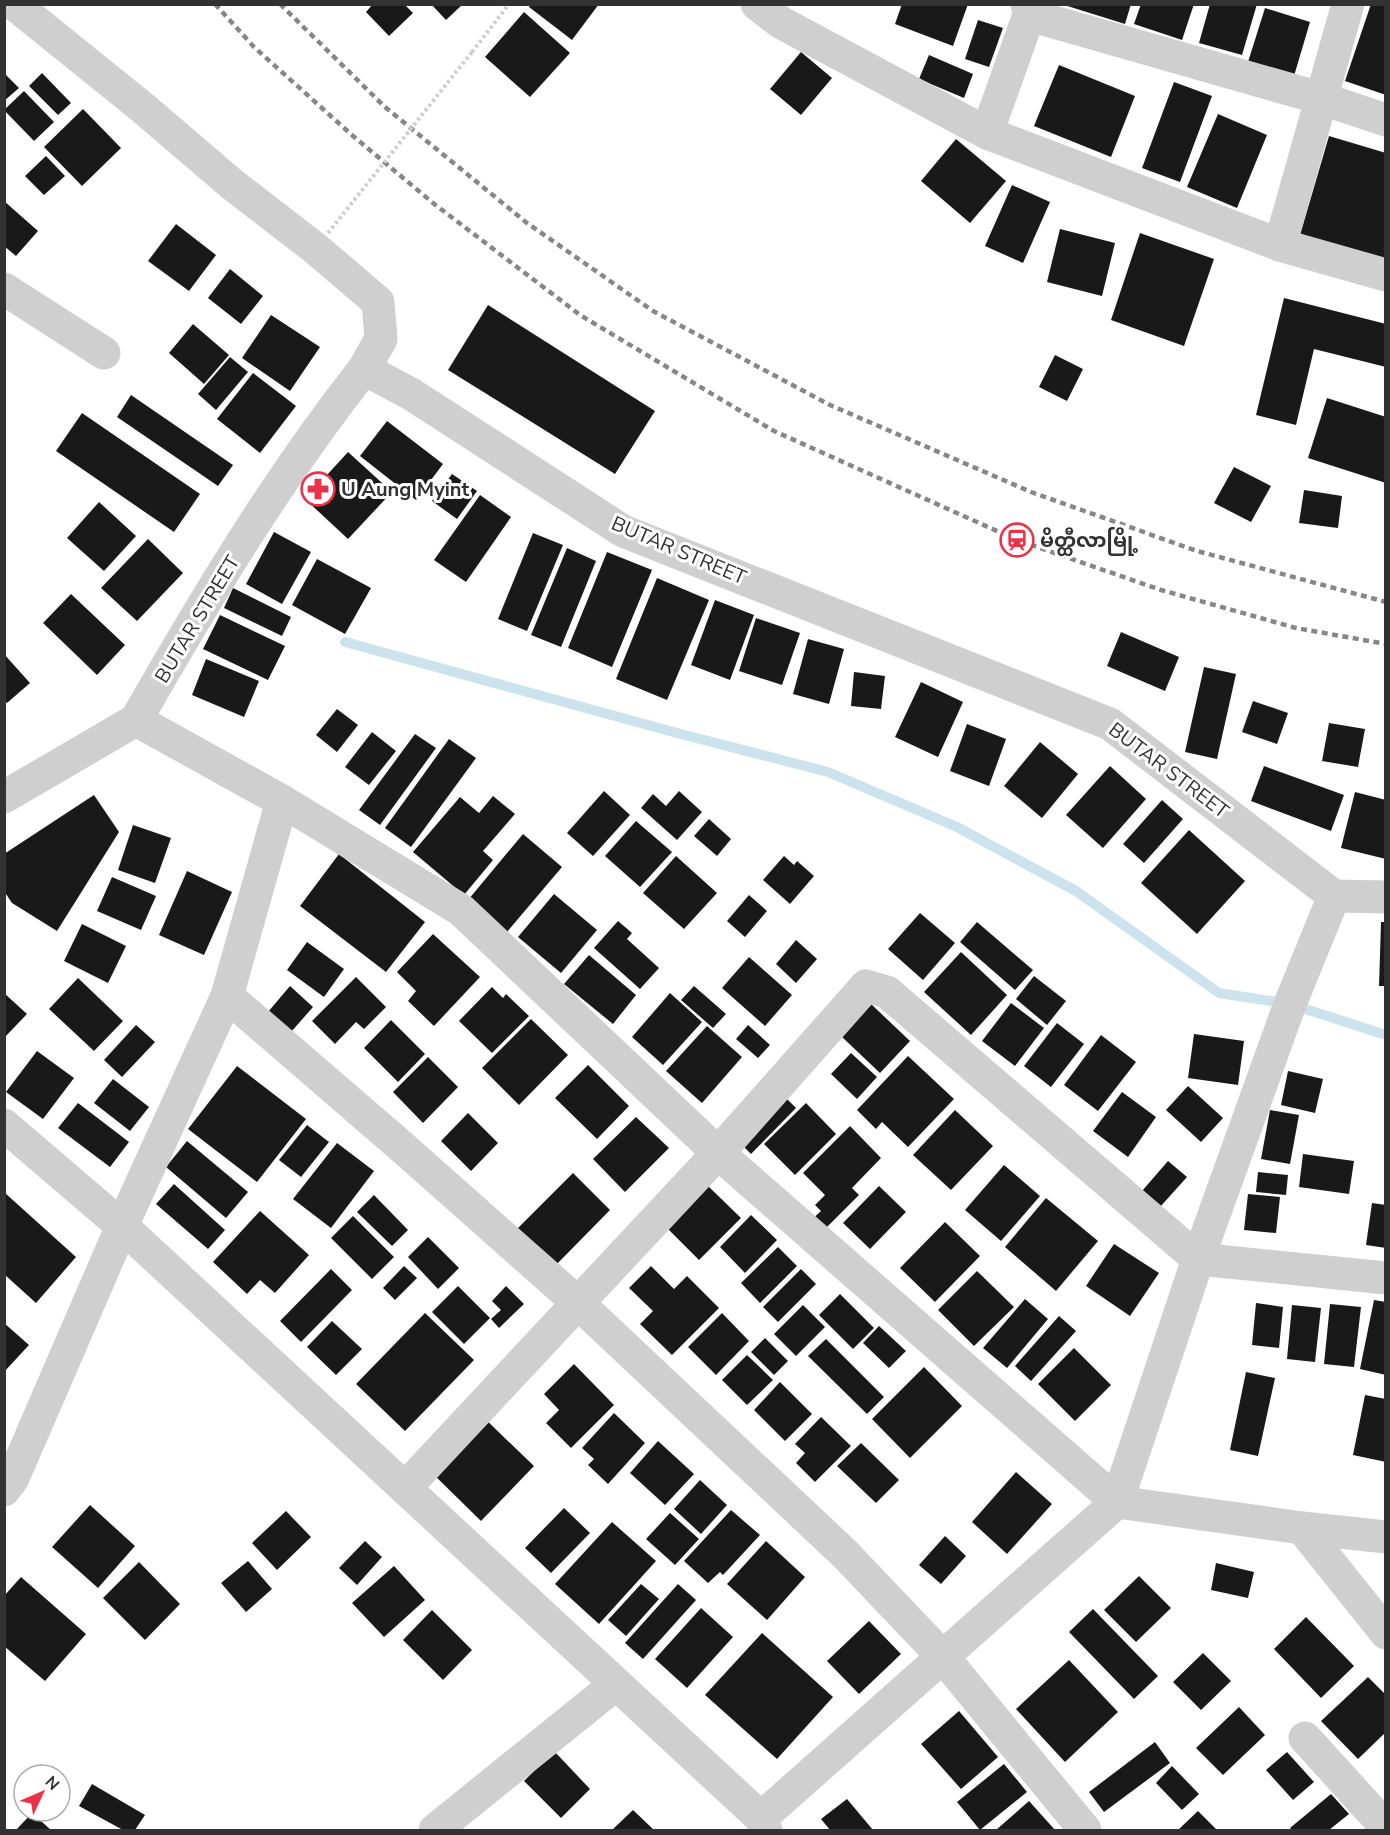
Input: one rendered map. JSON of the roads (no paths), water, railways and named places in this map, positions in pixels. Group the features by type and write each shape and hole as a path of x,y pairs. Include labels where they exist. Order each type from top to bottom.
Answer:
{"street":[{"path":"14,4 378,302 381,339 364,369"},
{"path":"1280,245 1348,4"},
{"path":"775,10 987,133 1280,245 1386,275"},
{"path":"987,133 1028,10 1386,120"},
{"path":"4,289 104,353"},
{"name":"BUTAR STREET","path":"136,720 204,604 319,426 364,369 411,394 623,531 1110,724 1334,896"},
{"path":"4,797 136,720 282,801 461,910 718,1153 1117,1502 1302,1528 1386,1537"},
{"path":"4,1490 13,1478 122,1226 227,996 282,801"},
{"path":"4,1125 122,1226 764,1824 943,1657 1117,1502 1198,1259 1290,1004 1334,896 1386,897"},
{"path":"405,1488 718,1153 866,986 887,992 1198,1259 1386,1278"},
{"path":"227,996 578,1303 845,1554 943,1657 1085,1830"},
{"path":"1302,1528 1386,1633"},
{"path":"435,1830 616,1684"},
{"path":"1305,1738 1386,1827"}],"waterway":[{"path":"345,642 828,772 957,827 1076,891 1219,993 1290,1004 1386,1035"}],"railway":[{"path":"215,4 254,47 353,136 433,203 580,315 774,431 1017,540 1161,590 1296,628 1386,644"},
{"path":"280,4 385,107 527,223 653,311 830,405 1031,492 1197,551 1386,602"}],"place":[{"name":"U Aung Myint","path":"318,489"},
{"name":"မိတ္ထီလာမြို့","path":"1017,540"}]}
